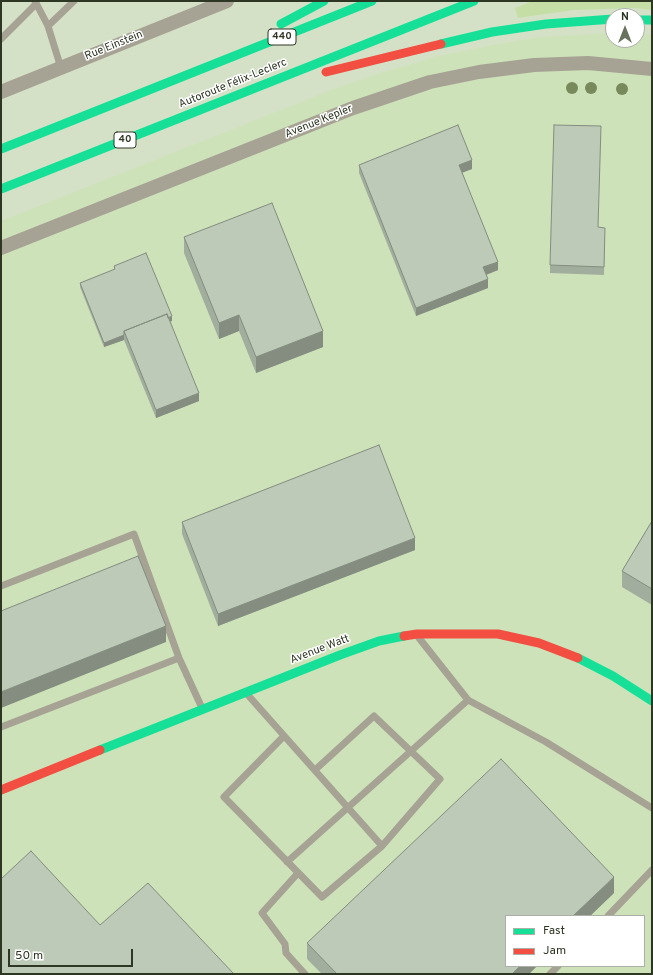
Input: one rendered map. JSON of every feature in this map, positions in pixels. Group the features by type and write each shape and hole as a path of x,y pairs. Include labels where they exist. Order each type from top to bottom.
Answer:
{"main road":[{"path":"276,27 324,1"},
{"name":"440","path":"192,72 372,1"},
{"name":"Autoroute Félix-Leclerc","path":"1,189 474,1"},
{"path":"248,90 492,32 546,24 605,20"},
{"path":"1,148 192,72 262,35"},
{"name":"Avenue Watt","path":"1,790 360,648 397,637 417,634 478,632 498,634 539,643 578,658 613,676 652,701"}],"street":[{"name":"Rue Einstein","path":"1,92 227,1"},
{"name":"Avenue Kepler","path":"1,248 353,108 430,82 479,72 534,65 588,63 652,69"}],"lane":[{"path":"48,26 74,1"},
{"path":"1,39 35,2 48,26 61,68"},
{"path":"1,586 134,534 179,658 202,710"},
{"path":"417,634 468,700 546,742 652,808"},
{"path":"1,727 179,658"},
{"path":"246,692 382,846"},
{"path":"287,862 468,700"},
{"path":"284,736 224,797 322,897 382,846 440,779 412,750 374,716 314,770"},
{"path":"609,915 652,870"},
{"path":"298,873 262,913 285,944 286,953 305,974"}],"shaded area":[{"path":"533,1 652,1 652,10 645,8 605,8 573,10 518,18 515,8"},
{"path":"605,33 605,48 645,48 645,35 652,35 652,974 1,974 1,221 339,87 439,56 540,37"}],"building":[{"path":"458,125 472,160 459,165 498,262 483,267 488,279 416,308 359,165"},
{"path":"554,125 601,126 598,227 605,228 604,267 550,265"},
{"path":"272,203 323,331 256,357 239,315 219,323 184,237"},
{"path":"146,253 172,316 168,318 167,314 124,331 124,335 104,343 80,283 115,269 114,266"},
{"path":"167,314 199,393 156,410 124,331"},
{"path":"379,445 415,538 218,614 182,522"},
{"path":"652,521 652,589 622,571"},
{"path":"138,556 166,626 1,692 1,611"},
{"path":"501,759 614,877 574,915 505,915 505,967 519,967 512,974 337,974 307,943"},
{"path":"31,851 100,925 148,883 234,974 1,974 1,879"}],"traffic: fast":[{"path":"281,24 324,1"},
{"path":"1,149 372,1"},
{"path":"1,189 474,1"},
{"path":"441,44 492,32 546,24 605,20"},
{"path":"645,20 652,20"},
{"path":"100,750 340,655 379,641 404,636"},
{"path":"578,658 613,676 652,701"}],"traffic: jam":[{"path":"326,72 441,44"},
{"path":"404,636 417,634 498,634 539,643 578,658"},
{"path":"1,790 100,750"}]}
